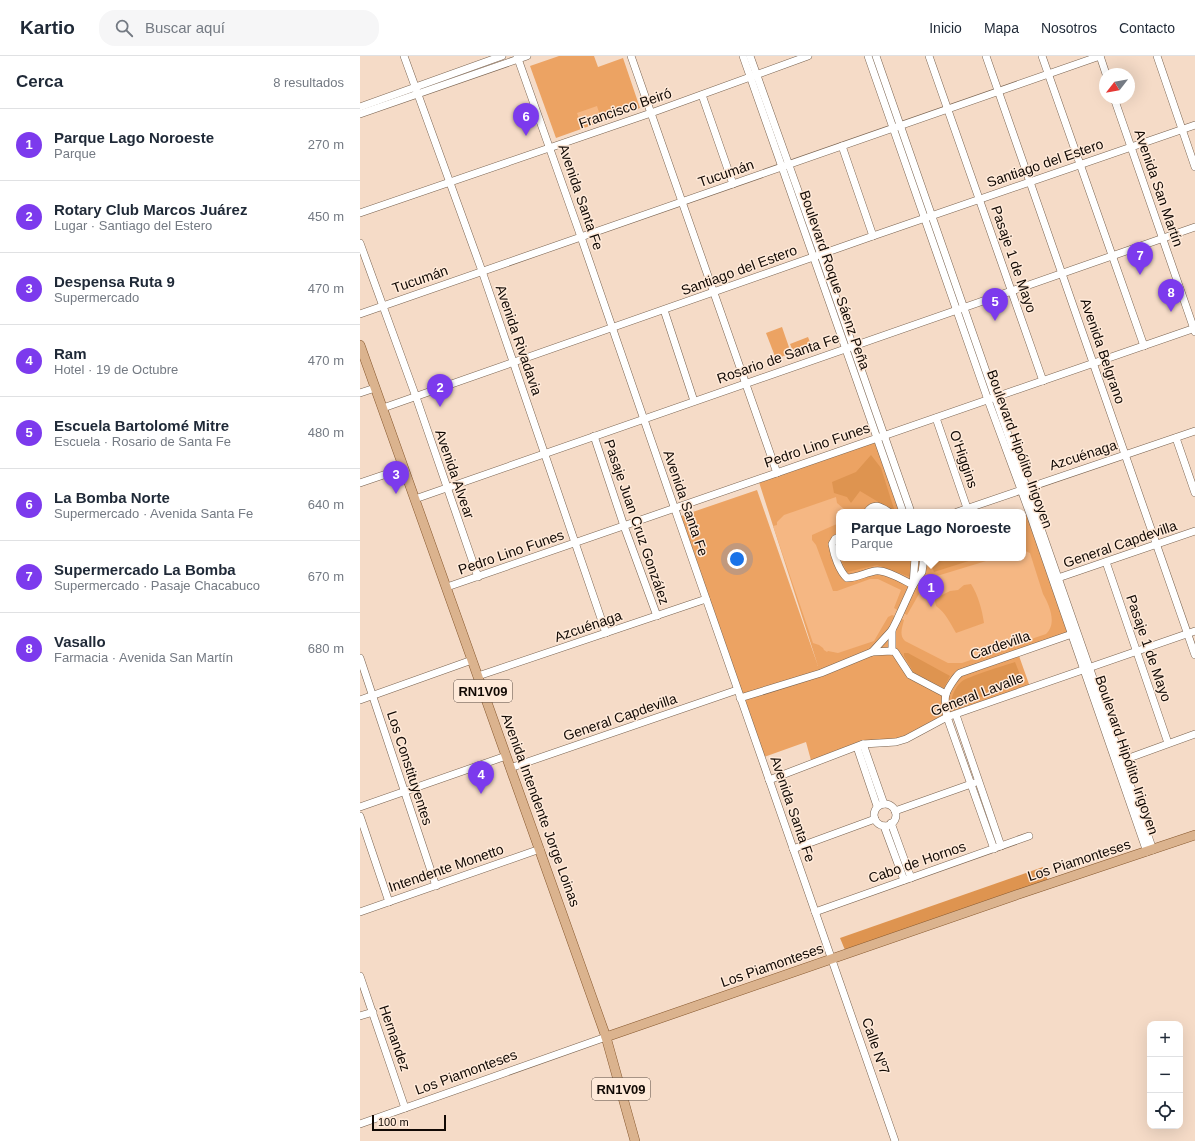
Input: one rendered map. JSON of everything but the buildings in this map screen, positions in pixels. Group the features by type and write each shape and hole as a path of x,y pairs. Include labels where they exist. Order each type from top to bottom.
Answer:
{"main road":[{"name":"Avenida Intendente Jorge Loinas","path":"360,345 606,1037"},
{"name":"Los Piamonteses","path":"606,1037 1022,893 1195,835"},
{"name":"RN1V09","path":"606,1037 636,1141"}],"street":[{"name":"Avenida Rivadavia","path":"404,56 482,271 606,633"},
{"path":"360,114 502,56"},
{"path":"360,107 527,56"},
{"path":"631,56 777,473"},
{"name":"Boulevard Roque Sáenz Peña","path":"743,56 753,76 789,164 821,255 877,438 902,509"},
{"name":"Boulevard Roque Sáenz Peña","path":"750,56 753,76 782,167 814,257 885,436 909,509"},
{"name":"Francisco Beiró","path":"360,213 651,113 808,56"},
{"name":"Boulevard Hipólito Irigoyen","path":"868,56 897,127 996,397 1023,489 1025,509"},
{"name":"Boulevard Hipólito Irigoyen","path":"876,56 897,127"},
{"name":"Pasaje 1 de Mayo","path":"929,56 1043,381"},
{"name":"Avenida Belgrano","path":"986,56 1195,655"},
{"path":"1042,56 1144,346"},
{"path":"1100,56 1104,68"},
{"name":"Tucumán","path":"360,314 1100,56"},
{"path":"1157,56 1195,166"},
{"name":"Avenida Santa Fe","path":"517,58 582,237 612,329 831,959"},
{"path":"702,95 733,184"},
{"name":"Avenida San Martín","path":"1116,104 1195,329"},
{"name":"Santiago del Estero","path":"383,408 1195,125"},
{"path":"842,146 873,236"},
{"name":"Boulevard Hipólito Irigoyen","path":"929,217 957,310 988,400 1023,489 1150,851"},
{"name":"Rosario de Santa Fe","path":"415,499 1195,226"},
{"name":"Avenida Alvear","path":"360,243 416,397 446,488 478,577"},
{"path":"664,310 694,401"},
{"name":"Pedro Lino Funes","path":"447,587 1043,381 1093,362 1195,329"},
{"path":"360,393 375,388"},
{"name":"O'Higgins","path":"936,418 967,508"},
{"name":"Azcuénaga","path":"967,508 1195,431"},
{"name":"Pasaje Juan Cruz González","path":"594,436 656,616"},
{"path":"1176,438 1195,493"},
{"path":"360,483 404,468"},
{"path":"869,509 875,506 880,506 884,509"},
{"name":"Boulevard Hipólito Irigoyen","path":"1026,515 1055,579 1072,634 1087,669"},
{"name":"General Capdevilla","path":"1055,579 1195,531"},
{"path":"836,539 832,544 836,558"},
{"path":"837,561 843,574 847,578 880,570 912,585"},
{"path":"872,652 892,630 903,608 912,585 915,561"},
{"path":"912,585 922,572 924,561"},
{"name":"Pasaje 1 de Mayo","path":"1106,562 1168,743"},
{"name":"Azcuénaga","path":"478,676 706,599"},
{"path":"892,630 892,651"},
{"name":"General Lavalle","path":"769,780 860,746 896,742 906,739 947,717 1195,631"},
{"name":"Cardevilla","path":"946,694 960,673 1072,634"},
{"path":"740,698 821,673 872,652 892,651 897,655 910,675 946,694 947,717 975,783"},
{"name":"Los Constituyentes","path":"360,658 436,886"},
{"path":"360,700 472,660"},
{"name":"General Capdevilla","path":"510,768 738,690"},
{"path":"956,714 975,783 997,847"},
{"path":"1119,762 1195,734"},
{"path":"860,746 881,805"},
{"path":"360,807 506,756"},
{"path":"895,811 975,783"},
{"path":"881,805 891,805 895,811 895,818 888,824 878,824 875,819 874,811 881,805"},
{"path":"360,816 389,902"},
{"path":"793,849 875,819"},
{"path":"888,824 908,879"},
{"name":"Cabo de Hornos","path":"815,912 1029,836"},
{"name":"Intendente Monetto","path":"360,912 540,850"},
{"name":"Calle Nº7","path":"831,959 895,1141"},
{"name":"Hernandez","path":"360,976 405,1108"},
{"path":"360,1016 373,1012"},
{"name":"Los Piamonteses","path":"360,1124 606,1037"}],"shaded area":[{"path":"559,56 594,56 598,67 623,58 640,108 556,138 530,66"},
{"path":"868,56 876,56 996,397 1071,634 1018,653 1030,687 956,715 906,739 877,744 812,764 806,742 761,758 740,698 820,672 820,670 743,696 681,516 757,490 818,666 758,479 877,438 902,509 836,509 836,561 1026,561 1026,515 1028,514"},
{"path":"597,106 601,119 582,126 577,113"},
{"path":"782,327 791,353 776,359 766,333"},
{"path":"808,337 812,347 794,354 790,344"},
{"path":"871,455 881,468 894,509 890,509 860,491 851,503 847,497 834,493 832,482 856,472"},
{"path":"836,497 837,503 844,509 836,509 836,524 812,535 812,540 816,545 833,591 837,591 870,579 878,579 901,590 894,608 907,615 919,594 918,590 927,579 986,561 1026,561 1026,551 1030,553 1043,594 1050,609 1052,620 1051,625 1046,634 962,663 948,663 905,641 902,636 904,620 892,615 888,617 874,641 838,653 827,652 819,645 813,643 773,526 777,525 777,522 784,515","holes":["971,584 976,593 984,623 956,633 945,615 936,606 934,597 938,597 950,591 958,590 964,585"]},
{"path":"842,561 912,561 913,578 877,565 847,572"},
{"path":"930,561 969,561 934,572"},
{"path":"904,653 908,653 950,676 944,688 914,673 904,656"},
{"path":"1015,662 1023,682 956,706 951,705 954,692 961,682 978,674"},
{"path":"1043,867 1048,881 845,950 840,938"}],"place":[{"name":"La Bomba Norte","path":"526,136"},
{"name":"Supermercado La Bomba","path":"1140,275"},
{"name":"Vasallo","path":"1171,312"},
{"name":"Escuela Bartolomé Mitre","path":"995,321"},
{"name":"Rotary Club Marcos Juárez","path":"440,407"},
{"name":"Despensa Ruta 9","path":"396,494"},
{"name":"Parque Lago Noroeste","path":"931,607"},
{"name":"Ram","path":"481,794"}]}
